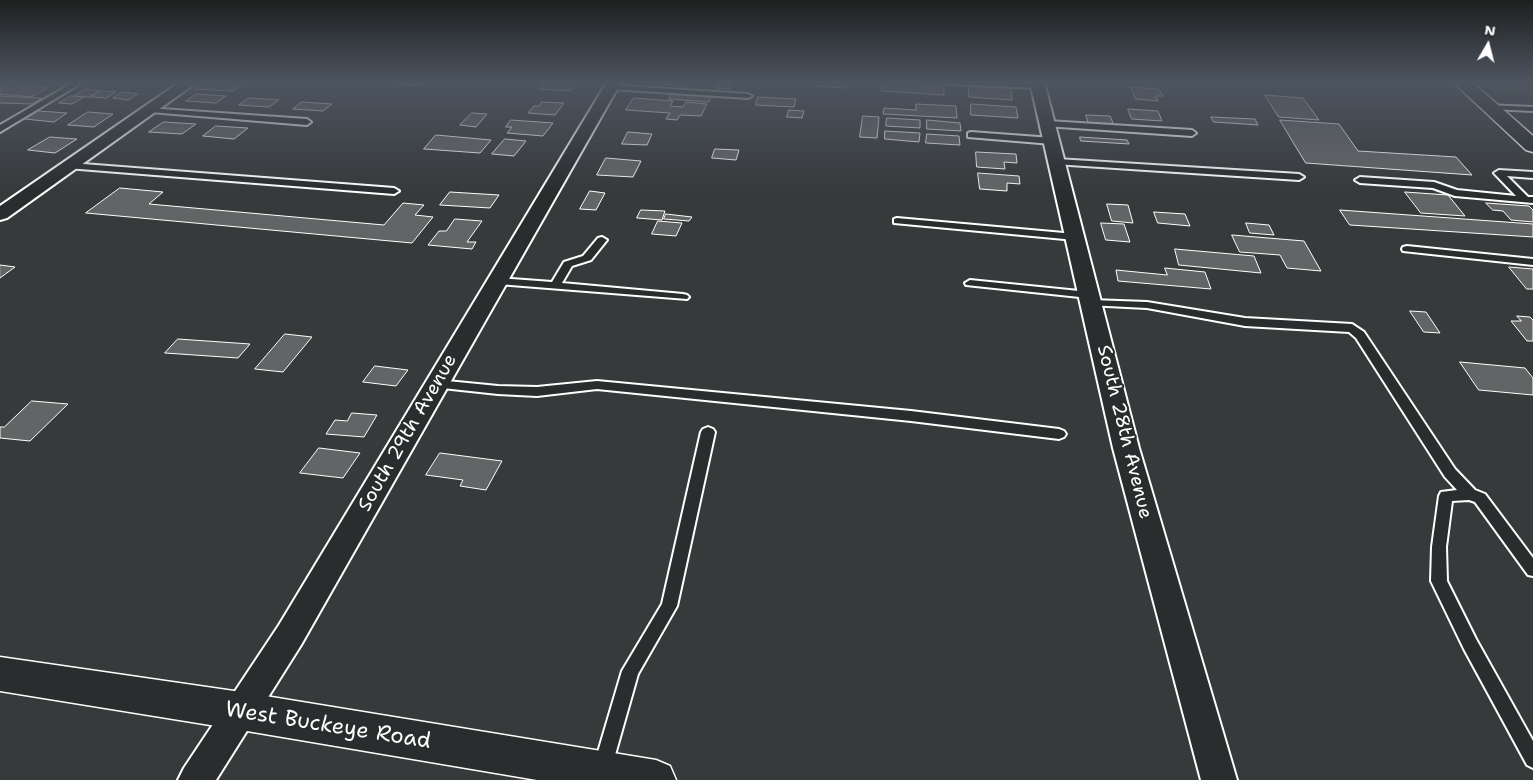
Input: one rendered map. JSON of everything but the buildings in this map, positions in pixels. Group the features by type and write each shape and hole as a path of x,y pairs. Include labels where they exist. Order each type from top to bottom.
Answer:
{"main road":[{"path":"1503,118 1533,146"},
{"name":"West Buckeye Road","path":"0,674 241,711 656,780"}],"street":[{"path":"0,214 138,118"},
{"name":"South 29th Avenue","path":"196,780 294,626 593,118"},
{"name":"South 28th Avenue","path":"1046,118 1126,448 1219,780"}],"lane":[{"path":"0,129 18,118"},
{"path":"260,118 307,122"},
{"path":"1052,142 1192,133"},
{"path":"971,136 1052,142 1299,177"},
{"path":"70,166 394,191"},
{"path":"1530,200 1500,173 1533,175"},
{"path":"1360,180 1434,185 1455,193 1530,200"},
{"path":"897,221 1075,237"},
{"path":"555,286 568,264 587,258 602,240"},
{"path":"1406,249 1533,262"},
{"path":"498,281 683,297"},
{"path":"970,283 1147,305 1245,322 1352,328 1360,335 1450,473 1470,494 1480,498 1533,570"},
{"path":"438,384 517,393 570,391 597,385 911,416 1059,434"},
{"path":"602,771 630,671 669,606 708,432"},
{"path":"1470,494 1446,496 1439,547 1439,581 1470,644 1533,759"}]}
